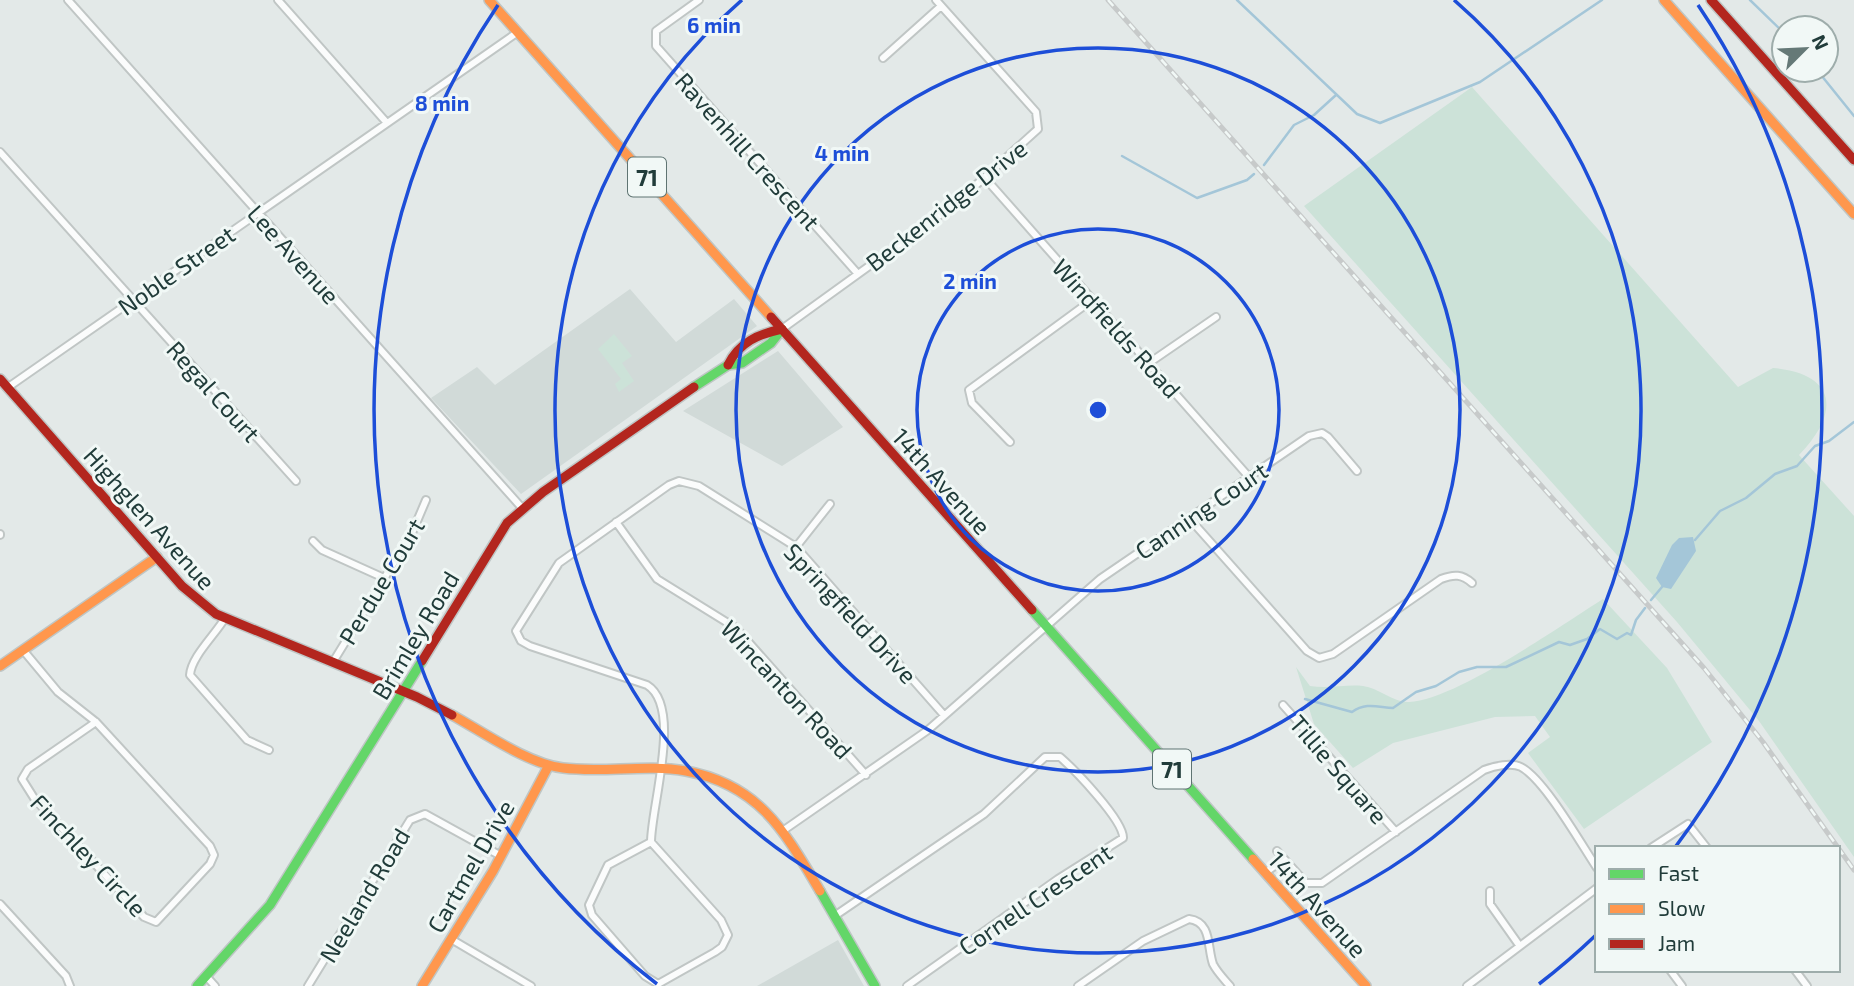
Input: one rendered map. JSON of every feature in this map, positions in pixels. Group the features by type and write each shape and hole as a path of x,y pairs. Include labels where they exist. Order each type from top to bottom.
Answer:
{"main road":[{"name":"14th Avenue","path":"489,0 1366,986"},
{"path":"1664,0 1854,214"},
{"path":"1711,0 1854,160"},
{"name":"Brimley Road","path":"728,365 732,352 762,332 782,329"},
{"name":"Brimley Road","path":"197,986 264,915 404,691 460,595 522,508 728,365 742,363 771,343 782,329"},
{"name":"Highglen Avenue","path":"0,379 199,603 225,618 404,691 549,765 701,773 730,783 757,801 784,830 875,986"},
{"path":"0,666 157,557"},
{"name":"Cartmel Drive","path":"422,986 501,856 549,765"}],"street":[{"name":"Lee Avenue","path":"68,0 522,508"},
{"path":"278,0 387,123"},
{"name":"Ravenhill Crescent","path":"699,0 656,31 656,46 858,274"},
{"path":"883,58 938,3"},
{"name":"Beckenridge Drive","path":"782,329 985,178 1038,129 1039,117 938,3"},
{"name":"Noble Street","path":"7,388 518,32"},
{"name":"Regal Court","path":"0,152 296,481"},
{"name":"Windfields Road","path":"985,178 1250,477"},
{"path":"1010,442 972,403 968,390 1092,299"},
{"path":"1149,363 1216,317"},
{"name":"Canning Court","path":"784,830 928,730 943,714 1100,579 1316,433 1328,437 1357,471"},
{"name":"Springfield Drive","path":"660,771 663,713 652,688 530,646 522,641 516,631 559,563 669,485 690,481 796,547 943,714"},
{"name":"Perdue Court","path":"333,662 412,533 426,500"},
{"path":"796,547 831,504"},
{"path":"1189,519 1307,651 1319,658 1333,654 1441,579 1452,575 1464,576 1472,583"},
{"name":"Wincanton Road","path":"617,522 657,579 736,628 866,775"},
{"path":"313,541 322,550 384,578"},
{"path":"225,618 208,645 193,662 190,675 247,740 269,750"},
{"name":"Finchley Circle","path":"23,650 58,692 96,722 210,846 214,855 210,864 156,922 144,917 34,798 22,779 28,769 96,722"},
{"name":"Tillie Square","path":"1283,705 1396,832"},
{"name":"Cornell Crescent","path":"835,915 984,814 1045,757 1050,755 1064,760 1119,823 1123,838 1058,879 907,986"},
{"name":"Tillie Square","path":"1277,851 1306,883 1316,885 1484,770 1519,765 1548,796 1595,865"},
{"path":"651,842 608,865 589,905 592,915 645,976 658,984 715,953 722,947 728,934 721,920 651,842 660,771"},
{"name":"Neeland Road","path":"308,986 402,832 415,816 425,814 501,856"},
{"path":"1654,846 1688,824 1705,846"},
{"path":"1265,873 1284,859"},
{"path":"1467,986 1595,889"},
{"path":"1490,891 1490,904 1519,945"},
{"path":"0,904 66,976 70,986"},
{"path":"1078,986 1143,940 1189,919 1200,923 1206,931 1214,966 1230,986"},
{"path":"451,939 531,986"},
{"path":"206,976 215,986"}],"shaded area":[{"path":"630,289 676,342 734,299 757,326 521,494 431,398 477,367 495,385"},
{"path":"778,351 843,427 782,466 683,411"},
{"path":"838,940 864,986 757,986"}],"green space":[{"path":"1472,87 1738,387 1773,368 1810,378 1821,387 1826,398 1826,411 1821,425 1799,455 1854,516 1854,857 1759,721 1677,622 1304,206"},
{"path":"614,334 632,356 622,363 634,381 619,392 615,384 621,379 598,349"},
{"path":"1603,599 1667,668 1712,742 1584,829 1528,753 1550,737 1535,716 1495,717 1393,743 1353,768 1314,724 1296,667 1310,686 1363,686 1403,702 1429,698 1479,676"}],"water":[{"path":"1693,537 1696,551 1671,589 1662,587 1656,578 1672,545 1679,538"}],"waterway":[{"path":"1237,0 1357,114 1380,123 1480,82 1602,0"},
{"path":"1750,0 1770,19"},
{"path":"1828,84 1854,116"},
{"path":"1264,165 1294,125 1314,115 1336,95"},
{"path":"1122,156 1197,198 1247,180 1254,174"},
{"path":"1695,540 1720,511 1746,498 1775,474 1797,466 1815,446 1829,441 1854,422"},
{"path":"1651,600 1662,587"},
{"path":"1305,699 1352,712 1367,706 1393,708 1416,692 1436,686 1459,672 1477,667 1506,667 1559,642 1570,645 1587,639 1600,629 1617,639 1627,633 1631,635 1636,620 1645,608"}],"railway":[{"path":"1108,0 1704,668 1763,742 1837,846"},
{"path":"1840,850 1854,870"}],"traffic: fast":[{"path":"694,387 728,365 742,363 771,343 782,329"},
{"path":"1032,610 1253,859"},
{"path":"197,986 270,905 422,661"},
{"path":"820,891 875,986"}],"traffic: slow":[{"path":"489,0 771,317"},
{"path":"1664,0 1854,214"},
{"path":"0,666 157,557"},
{"path":"452,715 521,754 549,765 593,770 671,769 712,778 733,787 768,814 795,849 820,891"},
{"path":"422,986 493,871 549,765"},
{"path":"1253,859 1366,986"}],"traffic: jam":[{"path":"1711,0 1854,160"},
{"path":"771,317 1032,610"},
{"path":"728,365 738,350 750,340 782,329"},
{"path":"0,379 182,586 216,614 417,697 452,715"},
{"path":"422,661 507,523 543,492 694,387"}]}
